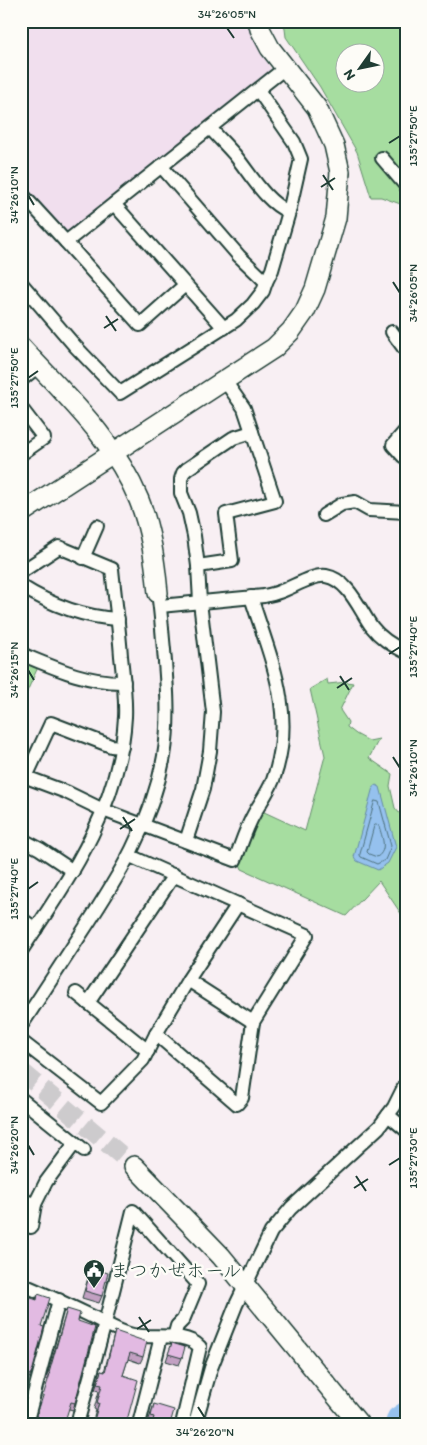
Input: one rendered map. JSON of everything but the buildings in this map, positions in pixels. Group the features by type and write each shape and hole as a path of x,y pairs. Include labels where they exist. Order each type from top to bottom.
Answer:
{"street":[{"path":"21,513 274,348 291,331 305,311 315,289 336,218 340,172 334,145 317,108 270,48 260,30 258,21"},
{"path":"66,242 285,68"},
{"path":"21,283 74,346 120,393 236,320 253,304 263,291 272,270 289,212 301,159 294,142 258,90"},
{"path":"210,128 233,153 264,193 281,209 289,212"},
{"path":"382,158 406,186"},
{"path":"162,166 239,256 266,282"},
{"path":"21,193 140,325 185,285"},
{"path":"114,204 224,328"},
{"path":"392,332 406,351"},
{"path":"21,347 101,435 114,453 140,501 151,541 167,684 164,755 144,824 130,856 115,883 21,1026"},
{"path":"21,380 38,366"},
{"path":"198,566 232,560 226,514 275,501 244,408 225,381"},
{"path":"21,408 44,438 21,454"},
{"path":"406,430 393,445 406,458"},
{"path":"186,841 203,789 213,712 194,536 180,486 183,473 187,469 233,438 252,432"},
{"path":"324,515 342,504 355,502 369,510 406,512"},
{"path":"83,558 97,526"},
{"path":"21,572 59,548 112,569 124,682 125,716 122,747 104,810 90,841 73,871 21,951"},
{"path":"159,600 200,602 251,597 278,593 316,577 327,576 338,581 350,592 372,627 383,638 394,647 406,652"},
{"path":"21,586 60,607 88,615 118,619"},
{"path":"122,747 111,746 51,723 26,777 66,792 104,810 235,860 253,816 272,783 282,748 283,714 281,697 251,597"},
{"path":"21,654 78,676 100,681 124,682"},
{"path":"21,839 73,871"},
{"path":"130,856 311,936 253,1022 242,1098 237,1104 156,1034"},
{"path":"88,1003 174,875"},
{"path":"21,1041 101,1103 143,1060 188,980 238,904"},
{"path":"21,918 36,928"},
{"path":"188,980 253,1022"},
{"path":"76,993 148,1051"},
{"path":"21,1002 32,1009"},
{"path":"196,1424 211,1368 236,1305 271,1232 291,1208 379,1127 394,1107 405,1083"},
{"path":"21,1099 40,1122 80,1146 46,1182 35,1204 31,1226"},
{"path":"388,1115 406,1130"},
{"path":"134,1166 220,1256 359,1424"},
{"path":"21,1200 35,1204"},
{"path":"76,1424 105,1323 133,1211 198,1284 183,1320 168,1337 139,1424"},
{"path":"21,1284 59,1300 114,1329 134,1335 168,1337 196,1343 200,1347 183,1420 190,1424"},
{"path":"26,1424 59,1300"}],"shaded area":[{"path":"21,21 247,21 270,68 269,74 70,232 62,232 21,186"}],"green space":[{"path":"284,21 406,21 406,206 381,197 371,197 357,152 320,87 286,37"},
{"path":"21,660 38,667 21,705"},
{"path":"327,679 328,684 353,683 340,710 348,722 347,727 369,741 379,739 369,758 392,774 390,786 395,808 406,821 406,921 379,881 346,916 242,869 239,862 262,811 305,831 325,756 310,689"}],"water":[{"path":"376,785 380,787 396,847 388,863 378,870 357,861 354,857 373,787"}],"waterway":[{"path":"395,1424 397,1417 406,1411"}],"tunnel":[{"path":"21,1071 134,1166"}],"place":[{"name":"まつかぜホール","path":"94,1289"}]}
